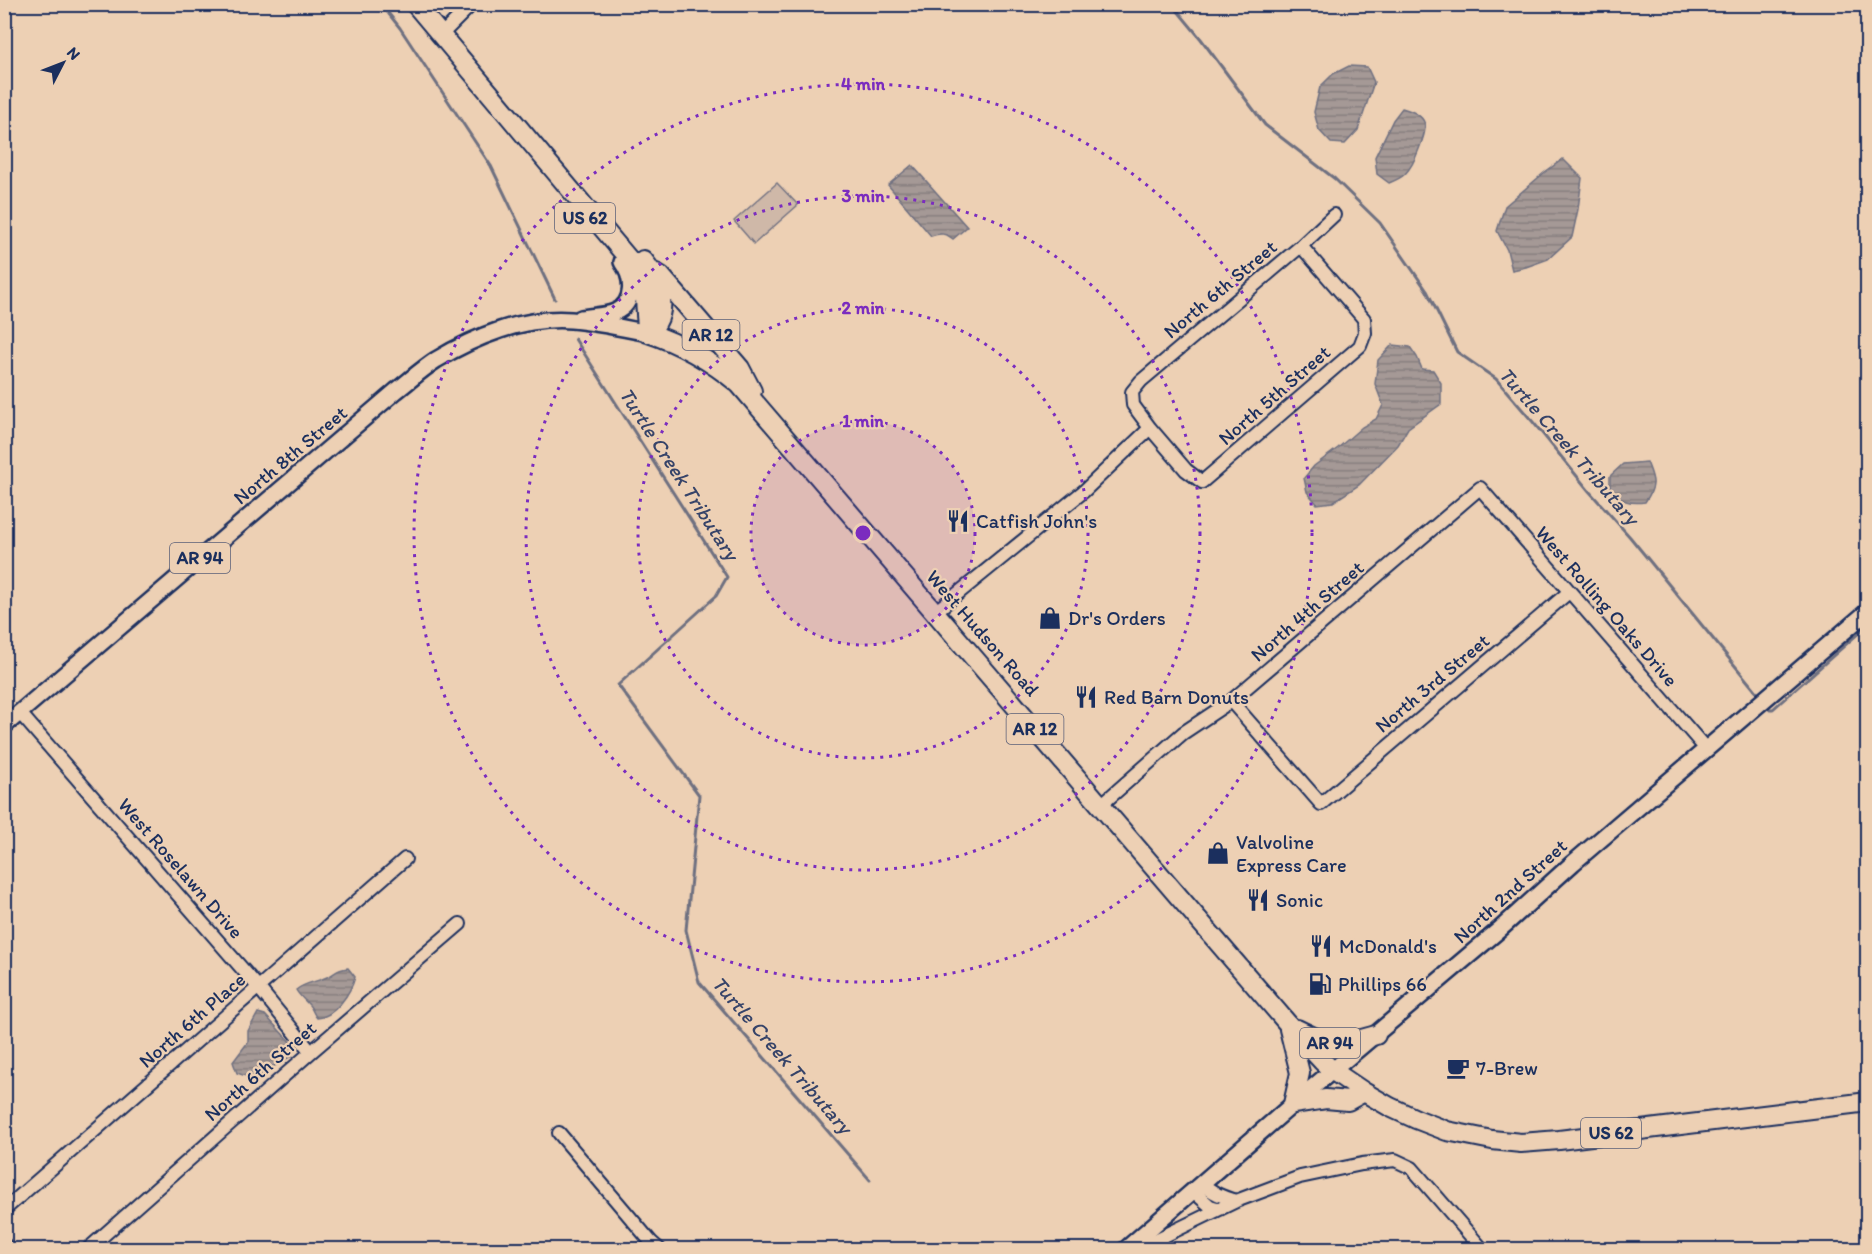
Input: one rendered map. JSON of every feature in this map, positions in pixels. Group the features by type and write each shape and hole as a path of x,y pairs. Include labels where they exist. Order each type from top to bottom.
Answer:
{"highway":[{"path":"415,4 487,89"},
{"name":"US 62","path":"487,89 513,108 651,269"},
{"name":"US 62","path":"487,89 632,263 646,292 645,314 648,333"},
{"path":"648,333 658,320 663,301 651,269"},
{"name":"AR 12","path":"651,269 661,276 740,368 761,408"},
{"name":"West Hudson Road","path":"648,333 696,354 739,384 1288,1024 1333,1071"},
{"name":"AR 12","path":"1288,1024 1300,1073 1293,1104"},
{"name":"AR 94","path":"1288,1024 1326,1043 1343,1044 1376,1035"},
{"name":"US 62","path":"1333,1071 1390,1107 1447,1131 1521,1143 1868,1102"},
{"path":"1293,1104 1326,1099 1348,1101 1364,1092"}],"main road":[{"name":"US 62","path":"487,89 504,124 629,272 632,287 627,302 616,312 570,320"},
{"name":"North 8th Street","path":"4,726 434,361 474,339 516,325 549,320 570,320 648,333"},
{"name":"North 2nd Street","path":"1125,1250 1868,611"}],"street":[{"path":"441,35 472,4"},
{"name":"North 6th Street","path":"1150,428 1133,405 1132,392 1141,381 1301,246 1334,215"},
{"name":"North 5th Street","path":"1150,428 1186,470 1202,482 1360,346 1365,333 1364,319 1301,246"},
{"path":"935,612 1084,491 1150,428"},
{"name":"West Rolling Oaks Drive","path":"1480,488 1706,749"},
{"name":"North 4th Street","path":"1101,805 1183,734 1231,701 1480,488"},
{"name":"North 3rd Street","path":"1231,701 1321,804 1569,592"},
{"name":"West Roselawn Drive","path":"20,713 258,987 311,1052"},
{"name":"North 6th Place","path":"4,1210 405,860"},
{"name":"North 6th Street","path":"87,1250 460,924"},
{"path":"559,1133 660,1250"},
{"path":"1135,1250 1220,1209 1300,1177 1362,1164 1395,1160 1412,1168 1483,1250"},
{"path":"1197,1187 1236,1202"},
{"path":"1197,1187 1210,1206 1220,1209"},
{"path":"4,1244 9,1250"}],"shaded area":[{"path":"1349,66 1367,67 1374,82 1358,130 1345,144 1331,143 1319,130 1314,112 1320,87 1333,74"},
{"path":"1402,108 1422,118 1424,134 1409,169 1402,177 1389,183 1377,174 1375,157 1393,120"},
{"path":"1563,159 1582,178 1572,237 1548,259 1512,270 1507,250 1497,231 1505,206"},
{"path":"912,165 967,227 953,239 943,234 931,236 888,185"},
{"path":"777,183 798,205 754,244 734,221"},
{"path":"1392,345 1410,347 1422,369 1433,370 1441,383 1441,404 1408,428 1398,445 1359,485 1333,502 1317,504 1307,492 1304,478 1314,466 1362,427 1376,419 1383,405 1375,384 1378,360"},
{"path":"1647,462 1653,487 1645,502 1626,501 1610,491 1610,476 1623,464"},
{"path":"348,968 355,977 350,990 336,1009 324,1017 317,1018 296,990"},
{"path":"258,1013 265,1015 293,1045 292,1056 254,1079 237,1073 233,1062 248,1042 248,1031"}],"waterway":[{"name":"Turtle Creek Tributary","path":"381,4 400,28 491,166 555,299"},
{"name":"Turtle Creek Tributary","path":"1172,4 1265,125 1335,179 1380,223 1427,291 1457,352 1496,379 1630,537 1758,694"},
{"name":"Turtle Creek Tributary","path":"575,339 727,577 716,596 618,685 699,795 686,930 699,982 870,1180"},
{"name":"Turtle Creek Tributary","path":"1770,709 1773,709 1868,625"}],"place":[{"name":"Catfish John's","path":"958,521"},
{"name":"Dr's Orders","path":"1050,618"},
{"name":"Red Barn Donuts","path":"1086,697"},
{"name":"Valvoline Express Care","path":"1218,853"},
{"name":"Sonic","path":"1258,900"},
{"name":"McDonald's","path":"1321,946"},
{"name":"Phillips 66","path":"1320,984"},
{"name":"7-Brew","path":"1458,1068"}]}
